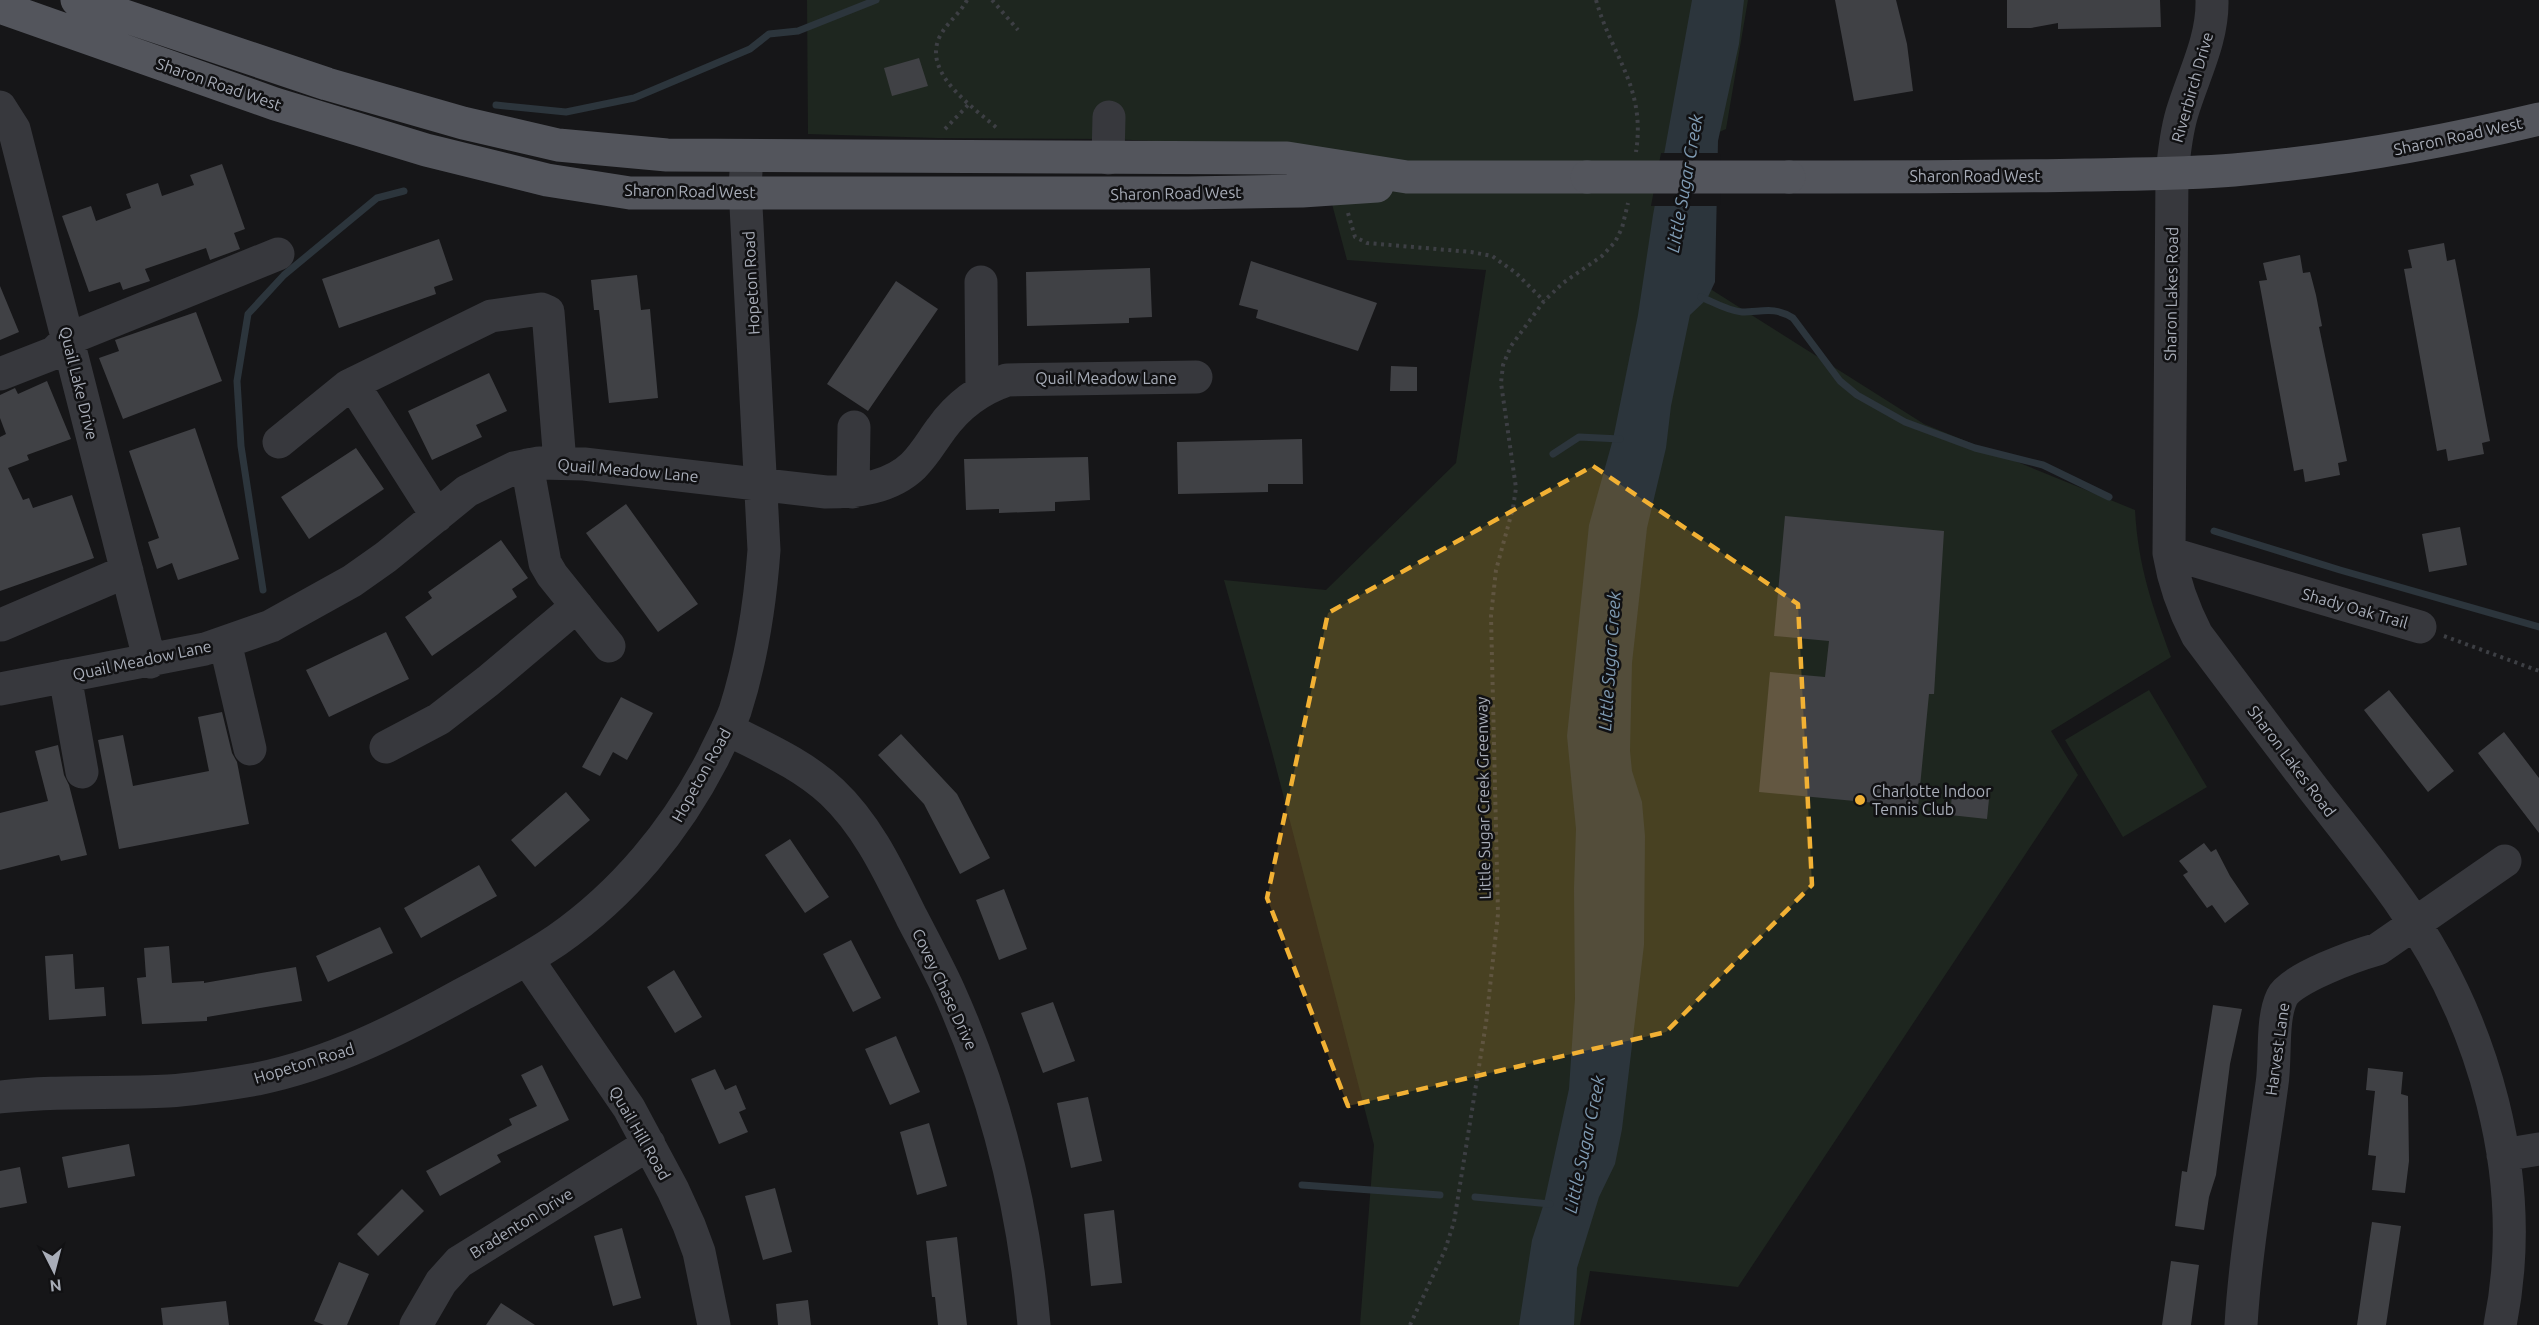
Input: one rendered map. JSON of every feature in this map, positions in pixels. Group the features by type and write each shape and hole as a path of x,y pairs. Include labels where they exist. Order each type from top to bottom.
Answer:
{"main road":[{"name":"Sharon Road West","path":"77,0 132,8 327,84 463,123 558,145 667,155 1287,158 1407,177 2172,174 2236,170 2370,153 2472,135 2539,119"},
{"name":"Sharon Road West","path":"0,7 275,104 426,150 547,180 630,193 1188,194 1375,186 1407,177"}],"street":[{"name":"Riverbirch Drive","path":"2172,174 2181,115 2204,52 2212,15 2211,0"},
{"path":"120,49 132,8"},
{"name":"Quail Lake Drive","path":"0,107 15,129 150,662"},
{"path":"1108,117 1108,158"},
{"name":"Hopeton Road","path":"0,1097 32,1093 197,1088 287,1071 369,1043 400,1029 557,940 601,906 636,871 673,826 702,780 727,729 749,662 760,607 764,550 746,192 747,156"},
{"name":"Sharon Lakes Road","path":"2172,174 2169,553 2174,578 2183,608 2197,635 2414,923 2434,957 2467,1026 2486,1077 2503,1155 2509,1227 2507,1283 2500,1325"},
{"path":"0,374 54,352 68,339 278,254"},
{"path":"981,282 982,390"},
{"path":"279,442 352,384 491,316 541,309 548,312 560,463"},
{"name":"Quail Meadow Lane","path":"0,689 150,662 205,649 271,626 326,598 386,557 482,482 514,468 560,463 652,470 826,492 854,492 880,485 912,466 929,448 940,429 959,407 982,390 1007,380 1023,378 1196,378"},
{"path":"352,384 437,516"},
{"path":"854,427 854,492"},
{"path":"527,465 545,563 609,646"},
{"name":"Shady Oak Trail","path":"2169,553 2420,627"},
{"path":"0,625 127,571"},
{"path":"386,747 439,719 577,606"},
{"path":"225,642 250,749"},
{"path":"65,676 82,772"},
{"name":"Covey Chase Drive","path":"727,729 788,760 833,793 857,820 880,854 949,991 979,1065 1016,1190 1034,1325"},
{"name":"Harvest Lane","path":"2241,1325 2251,1213 2273,1081 2277,1017 2282,997 2291,985 2356,956 2378,949 2505,861"},
{"name":"Quail Hill Road","path":"527,958 630,1108 649,1144 689,1225 706,1278 714,1325"},
{"name":"Bradenton Drive","path":"416,1325 441,1282 459,1262 649,1144"},
{"path":"2503,1155 2539,1149"}],"path":[{"path":"967,0 943,30 935,53 939,70 945,79 1000,131"},
{"path":"992,0 1018,30"},
{"path":"1596,0 1606,29"},
{"path":"943,131 970,103"},
{"path":"1347,210 1352,232 1355,237 1366,243 1471,252 1492,256 1516,273 1544,301"},
{"name":"Little Sugar Creek Greenway","path":"1410,1325 1445,1250 1454,1222 1492,973 1498,914 1491,616 1496,570 1513,508 1516,488 1502,373 1511,345 1544,301 1563,283"},
{"name":"Shady Oak Trail","path":"2420,627 2539,671"}],"highlighted area":[{"path":"1593,466 1798,604 1812,885 1666,1032 1348,1106 1267,898 1328,613"}],"shaded area":[{"path":"807,0 1748,0 1726,129 1691,145 1674,266 1924,424 2135,510 2139,549 2147,585 2171,657 2051,731 2078,775 1738,1287 1590,1271 1580,1325 1360,1325 1374,1145 1271,748 1224,580 1326,590 1456,463 1486,270 1347,260 1317,148 1108,139 937,138 808,134"},
{"path":"2149,690 2207,787 2123,837 2065,740"}],"water":[{"name":"Little Sugar Creek","path":"1692,0 1744,0 1739,44 1718,141 1715,282 1707,299 1690,315 1671,406 1666,448 1647,528 1632,663 1630,751 1632,771 1642,802 1645,836 1644,945 1622,1129 1615,1164 1599,1197 1577,1268 1574,1325 1519,1325 1532,1240 1544,1203 1569,1089 1575,999 1576,829 1567,736 1589,525 1613,439 1638,315 1653,215"}],"pier":[{"path":"1661,153 1721,153 1720,206 1651,206"}],"building":[{"path":"1835,0 1896,0 1907,44 1913,91 1854,101"},
{"path":"2007,0 2160,0 2161,27 2058,29 2058,23 2031,28 2007,28"},
{"path":"919,58 928,86 892,96 884,68"},
{"path":"222,164 245,229 234,233 240,249 210,260 206,248 145,269 150,281 123,290 120,282 89,292 62,216 91,206 96,221 131,208 126,194 158,183 162,196 194,185 190,175"},
{"path":"439,239 453,280 434,287 436,294 339,328 322,279"},
{"path":"2444,243 2447,261 2455,259 2490,441 2482,443 2484,454 2448,461 2446,449 2437,451 2404,269 2412,268 2408,250"},
{"path":"2300,255 2303,273 2310,272 2316,295 2322,326 2319,327 2347,461 2338,463 2340,475 2305,482 2303,469 2294,471 2259,281 2267,280 2263,263"},
{"path":"1251,261 1377,303 1358,351 1256,318 1258,310 1239,305"},
{"path":"1150,268 1152,317 1129,318 1129,323 1027,326 1026,272"},
{"path":"637,275 641,310 650,309 658,398 609,403 599,310 594,310 591,280"},
{"path":"896,281 938,309 868,411 827,384"},
{"path":"0,286 19,332 0,340"},
{"path":"196,312 222,381 123,419 99,358 119,351 115,340"},
{"path":"1391,366 1417,367 1417,391 1390,391"},
{"path":"489,373 507,411 476,425 482,437 432,460 408,411"},
{"path":"47,381 71,439 27,455 29,460 8,468 23,500 29,498 33,508 72,495 94,558 0,591 0,437 6,434 0,418 0,395 15,388 18,394"},
{"path":"195,428 239,559 178,580 172,563 157,569 148,542 159,538 129,451"},
{"path":"1302,439 1303,484 1268,484 1268,492 1178,494 1177,442"},
{"path":"356,448 384,489 309,539 281,497"},
{"path":"1088,457 1090,500 1055,502 1055,511 999,513 999,509 966,510 964,459"},
{"path":"626,504 698,604 658,632 586,533"},
{"path":"1785,516 1944,531 1934,694 1929,694 1918,807 1759,792 1770,672 1825,677 1829,641 1774,636"},
{"path":"2460,527 2467,565 2429,572 2422,534"},
{"path":"501,540 528,578 512,589 517,597 432,656 405,617 432,598 428,592"},
{"path":"386,632 409,679 329,717 306,670"},
{"path":"2389,690 2454,771 2428,792 2364,710"},
{"path":"621,697 653,713 627,760 613,752 600,776 582,767"},
{"path":"222,712 232,753 237,762 249,824 119,849 98,740 123,735 133,786 209,771 198,717"},
{"path":"2504,732 2539,778 2539,833 2478,753"},
{"path":"901,734 957,794 990,858 960,874 924,804 878,755"},
{"path":"58,745 64,775 69,785 87,855 61,861 59,855 0,870 0,813 48,801 35,751"},
{"path":"566,792 590,820 535,867 511,840"},
{"path":"1952,795 1989,799 1987,819 1950,815"},
{"path":"790,839 829,897 805,913 765,855"},
{"path":"2204,843 2211,852 2216,849 2230,876 2249,904 2225,923 2212,905 2207,908 2183,875 2188,872 2179,861"},
{"path":"479,865 497,896 421,938 404,908"},
{"path":"1004,889 1027,949 999,960 976,900"},
{"path":"380,927 393,953 328,982 316,956"},
{"path":"851,940 881,998 853,1012 823,954"},
{"path":"169,946 172,983 204,981 204,983 296,967 302,1001 207,1017 207,1021 142,1024 137,978 146,977 144,948"},
{"path":"73,954 75,989 104,987 106,1016 49,1020 45,956"},
{"path":"674,970 702,1017 675,1033 647,987"},
{"path":"1053,1002 1075,1061 1043,1073 1021,1013"},
{"path":"2213,1005 2242,1009 2230,1064 2216,1175 2209,1197 2204,1230 2175,1226 2182,1171 2187,1172"},
{"path":"896,1036 920,1092 890,1105 865,1049"},
{"path":"542,1065 569,1120 497,1155 501,1162 440,1196 426,1171 512,1125 509,1119 537,1106 521,1075"},
{"path":"2368,1068 2403,1072 2401,1094 2408,1096 2409,1161 2405,1193 2372,1190 2376,1156 2368,1155 2375,1091 2366,1090"},
{"path":"715,1069 725,1090 736,1085 746,1109 739,1112 748,1132 719,1144 691,1079"},
{"path":"1088,1097 1102,1161 1071,1168 1057,1103"},
{"path":"929,1123 947,1186 917,1195 900,1132"},
{"path":"129,1144 135,1176 68,1188 62,1157"},
{"path":"20,1167 27,1203 0,1208 0,1171"},
{"path":"775,1188 792,1252 763,1260 745,1196"},
{"path":"402,1189 424,1211 378,1256 357,1234"},
{"path":"1114,1210 1122,1283 1091,1286 1084,1214"},
{"path":"2372,1222 2401,1226 2386,1325 2357,1325"},
{"path":"622,1228 641,1298 613,1306 594,1236"},
{"path":"957,1237 967,1325 938,1325 935,1297 932,1297 926,1241"},
{"path":"2171,1261 2199,1265 2191,1325 2162,1325"},
{"path":"339,1262 369,1274 347,1325 324,1325 314,1321"},
{"path":"808,1300 811,1325 778,1325 776,1304"},
{"path":"226,1301 229,1325 163,1325 161,1308"},
{"path":"501,1303 535,1325 486,1325"}],"waterway":[{"path":"496,105 566,112 634,98 750,49 769,34 798,31 876,0"},
{"path":"263,590 241,446 237,381 248,314 284,275 377,198 404,191"},
{"path":"1701,297 1737,311 1768,310 1793,318 1840,381 1857,395 1905,422 1975,448 2043,465 2109,497"},
{"path":"1553,454 1579,437 1620,439"},
{"path":"2214,531 2539,627"},
{"path":"1302,1185 1440,1195"},
{"path":"1475,1197 1550,1204"}],"place":[{"name":"Charlotte Indoor Tennis Club","path":"1860,800"}]}
